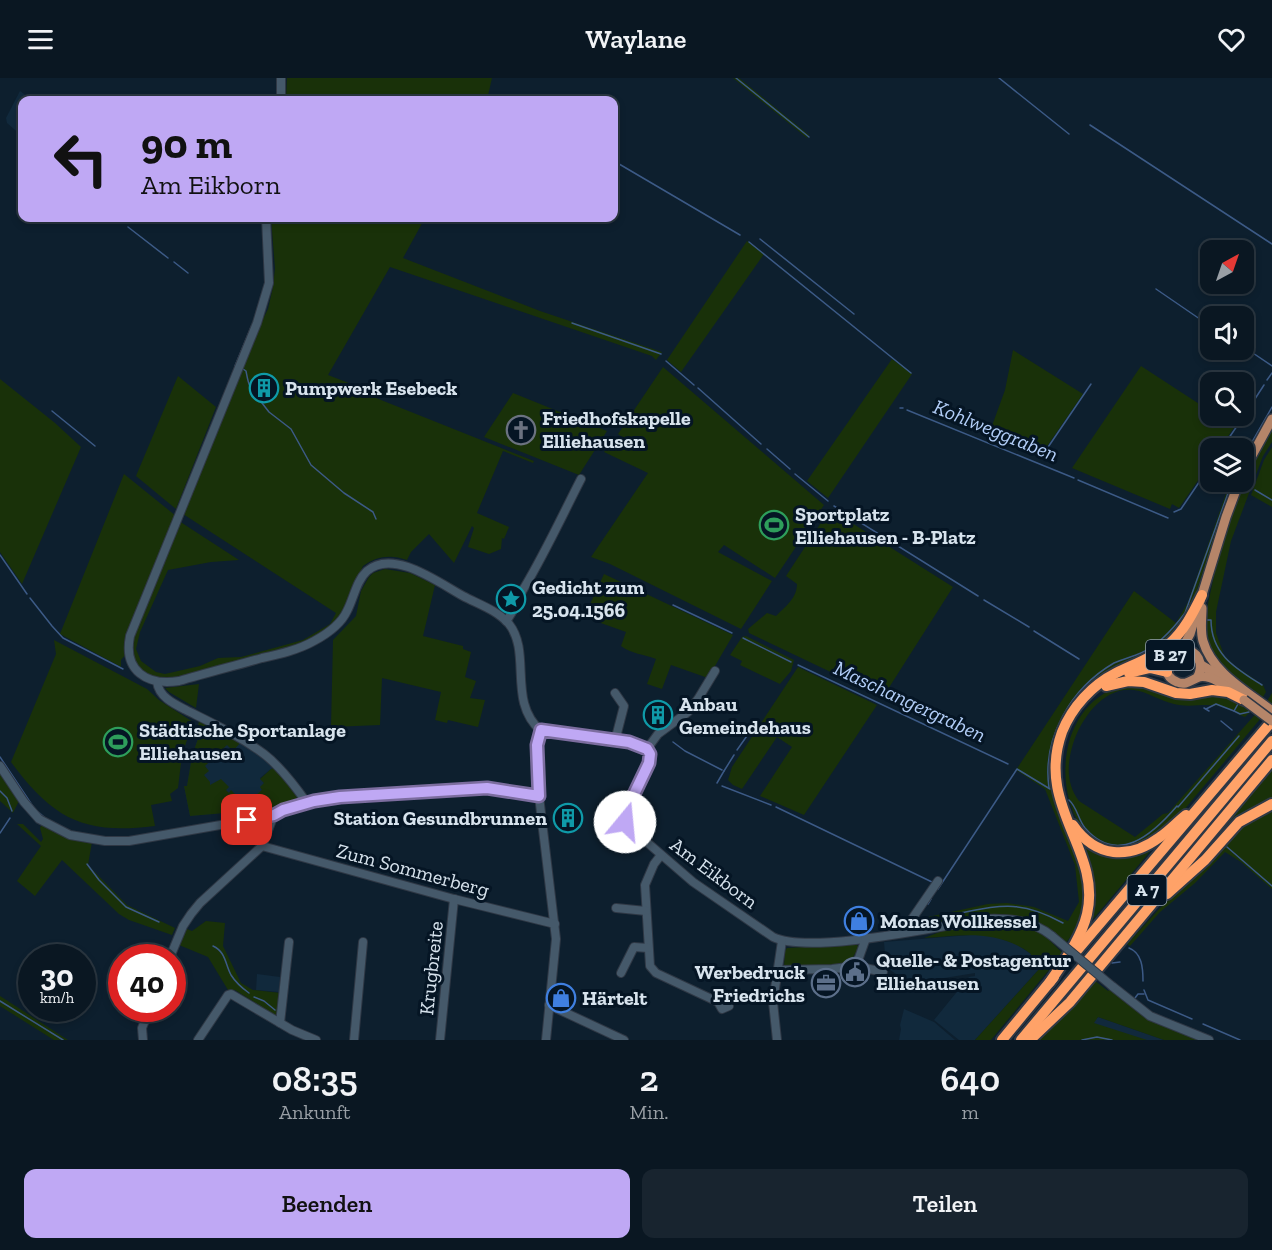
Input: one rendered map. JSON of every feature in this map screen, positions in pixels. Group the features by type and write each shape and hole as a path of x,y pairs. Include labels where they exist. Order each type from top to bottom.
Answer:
{"highway":[{"path":"1050,982 1081,933 1087,915 1089,896 1082,860 1059,801 1056,781 1058,746 1068,720 1081,700 1111,676 1156,654 1169,644 1188,621 1202,595"},
{"path":"1129,667 1162,661 1168,657"},
{"path":"1167,672 1150,668 1141,669 1121,676 1091,698 1073,723 1065,742 1061,759 1060,782 1063,804 1071,823 1083,838 1104,851 1114,853 1135,850 1161,837 1207,798"},
{"path":"1106,686 1135,681 1153,684 1176,693 1190,694 1212,690 1246,696"},
{"name":"A 7","path":"1002,1040 1272,721"},
{"name":"A 7","path":"1021,1040 1272,741"},
{"path":"1030,1040 1067,1006 1272,760"},
{"path":"1144,914 1195,870 1239,822 1272,804"}],"main road":[{"path":"1254,448 1272,419"},
{"path":"1182,649 1190,634 1236,492"},
{"path":"1193,652 1213,562"},
{"path":"1202,608 1201,630 1207,652 1246,696"},
{"name":"B 27","path":"1272,711 1246,696 1208,677 1197,678 1188,683 1178,683 1170,678 1167,672 1168,657 1182,649 1193,652 1201,665 1246,696 1272,721"},
{"name":"B 27","path":"1197,678 1201,665"}],"street":[{"path":"280,78 281,96"},
{"path":"266,222 269,277 263,307 130,636 129,654 136,671 146,679 157,682 179,681 294,650 314,641 335,627 344,617 363,574 375,565 383,563 398,564 426,574 486,607 506,621 517,643 523,703 532,720 541,730 636,744 647,749 658,734 688,712 715,671"},
{"path":"506,621 513,613 523,589 534,574 581,479"},
{"path":"157,682 165,698 263,753 308,803"},
{"path":"615,693 624,706 615,741"},
{"path":"541,730 537,745 539,796 556,939 546,1040"},
{"name":"Am Eikborn","path":"647,749 650,754 649,763 626,811 627,825 708,892 782,942"},
{"path":"0,766 39,819 70,835 93,840 129,841 274,815 308,803 340,797 487,788 539,796"},
{"path":"175,944 183,926 200,903 262,846 274,815"},
{"name":"Zum Sommerberg","path":"262,846 454,899 555,924"},
{"path":"662,855 647,877 645,895 650,966 656,973 718,1002"},
{"path":"903,932 938,881"},
{"name":"Krugbreite","path":"440,1040 454,899"},
{"path":"616,908 646,910"},
{"path":"777,1040 772,1016 772,1002 782,942 824,942 866,938 985,919 1019,920 1043,930 1150,1016 1209,1040"},
{"path":"855,966 866,938"},
{"path":"280,1023 289,942"},
{"path":"354,1040 363,942"},
{"path":"621,973 634,947 648,948"},
{"path":"778,970 832,969 855,966 883,972"},
{"path":"198,1040 231,994 300,1034 316,1040"},
{"path":"549,1005 624,1040"},
{"path":"143,1040 142,1028 144,1022"}],"shaded area":[{"path":"20,91 27,96 18,96 18,133 7,123 6,118"},
{"path":"199,721 218,729 261,755 275,768 260,778 264,783 258,803 264,809 190,816 184,786 187,786 192,756 201,730 198,726"},
{"path":"990,935 1016,944 1031,954 1030,968 1041,967 975,1040 959,1040 934,1020 969,977 975,976 975,973 907,982 886,967 884,942"},
{"path":"257,974 280,977 279,992 256,990"},
{"path":"904,1009 934,1022 955,1040 899,1040"},
{"path":"1098,1017 1164,1040 1077,1040"}],"green space":[{"path":"287,78 492,78 488,96 286,96"},
{"path":"733,78 739,78 809,135 807,138"},
{"path":"271,222 423,222 403,258 540,311 662,352 656,360 652,356 390,267 328,375 372,392 371,396 534,461 533,463 503,451 477,513 509,527 504,539 502,538 501,549 489,554 468,547 474,528 472,526 454,563 429,534 411,552 407,560 384,557 363,566 341,616 328,629 297,646 176,679 152,678 139,670 133,659 132,639 179,521 239,560 211,562 168,570 140,632 136,649 141,661 156,672 165,674 200,666 218,658 241,657 303,640 330,624 336,613 183,514 248,349 268,309 275,268"},
{"path":"747,241 764,254 681,372 667,360"},
{"path":"1013,350 1083,394 1041,455 989,434 1005,390"},
{"path":"892,359 912,374 828,498 807,481"},
{"path":"1141,366 1200,404 1200,426 1235,426 1227,438 1200,438 1200,478 1179,508 1172,504 1170,509 1072,468"},
{"path":"663,367 824,505 775,578 724,545 718,552 772,581 741,629 610,564 591,557 648,473 604,452 615,438 620,441 622,437 618,434"},
{"path":"178,376 216,407 176,509 136,476"},
{"path":"0,379 81,447 22,584 0,552"},
{"path":"513,393 607,431 579,475 484,437"},
{"path":"1272,427 1272,442 1263,456 1254,480 1254,462"},
{"path":"1272,447 1272,507 1251,495 1264,460"},
{"path":"124,474 176,516 125,646 126,654 121,660 121,667 60,634"},
{"path":"1226,492 1231,492 1194,598 1182,621 1159,646 1115,668 1055,738 1051,761 1053,792 1061,822 1079,865 1085,892 1083,912 1079,923 1066,943 1047,929 1012,916 977,916 916,927 914,920 988,904 1007,903 1034,907 1068,921 1079,902 1075,865 1045,789 1016,770 1134,591 1176,623 1188,602"},
{"path":"1239,492 1249,492 1231,541 1216,612 1216,633 1224,655 1234,665 1263,685 1266,692 1263,697 1225,670 1210,649 1205,632 1206,613 1221,543"},
{"path":"836,513 953,587 883,697 749,633 748,629 767,613 776,616 790,602 797,589 797,584 786,576 826,515"},
{"path":"385,569 410,573 435,585 423,636 463,646 463,649 471,652 465,677 476,681 470,698 485,700 478,727 448,720 447,723 435,720 441,692 382,678 380,725 331,727 333,640 356,616 361,591 369,577"},
{"path":"604,574 733,635 708,678 671,665 662,689 647,684 656,659 621,646 626,632 584,617"},
{"path":"746,636 794,660 791,671 780,684 740,665 742,661 730,655 742,637"},
{"name":"Städtische Sportanlage Elliehausen","path":"54,640 147,689 159,700 193,722 182,755 178,788 170,794 172,801 151,805 155,826 108,828 72,819 56,810 41,797 11,762 56,654"},
{"path":"798,667 877,705 804,815 760,796 792,747 777,737 742,789 728,780 732,767"},
{"path":"199,684 196,708 165,688"},
{"path":"1124,685 1227,696 1251,711 1245,717 1223,707 1169,703 1134,690 1113,693 1095,706 1082,724 1073,744 1069,766 1072,788 1079,801 1135,837 1163,814 1168,813 1272,693 1272,705 1180,815 1164,830 1130,848 1102,845 1081,827 1069,798 1066,764 1073,731 1092,703"},
{"path":"199,721 241,742 233,751 227,745 205,766 209,771 204,775 210,785 221,779 229,787 226,790 229,793 231,790 242,801 239,804 242,806 244,804 249,811 190,816 184,786 187,786 192,756 201,730 198,726"},
{"path":"275,768 297,797 295,802 264,809 255,796 262,790 260,787 264,783 260,779"},
{"path":"1272,769 1272,801 1180,879"},
{"path":"0,771 19,801 13,813 0,801"},
{"path":"1272,808 1272,889 1241,862 1225,852 1195,883 1160,912 1130,946 1127,944 1160,908 1193,879 1240,827"},
{"path":"17,824 23,824 41,842 43,839 40,828 42,824 92,842 88,865 127,905 175,928 172,935 129,920 119,914 62,860 35,896 17,881 41,846"},
{"path":"1080,841 1089,848 1115,857 1133,855 1153,848 1089,924"},
{"path":"206,921 225,923 223,946 241,983 253,990 281,993 278,1014 275,1015 235,990 228,990 208,957 186,948 186,944 180,944 187,929 192,931"},
{"path":"998,922 1036,930 1063,953 991,1040 975,1040 1041,967 1029,968 1031,954 1018,946 993,937 966,935 924,938 945,930 993,927"},
{"path":"856,944 859,947 850,962 819,967 784,967 787,948"},
{"path":"1094,980 1108,991 1110,989 1148,1018 1200,1040 1164,1040 1098,1017 1094,1023 1147,1040 1033,1040"},
{"path":"0,996 18,1008 18,1017 0,1006"},
{"path":"25,1022 40,1022 68,1040 54,1040"}],"waterway":[{"path":"736,78 809,137"},
{"path":"999,78 1069,134"},
{"path":"1090,125 1272,244"},
{"path":"618,163 740,235"},
{"path":"128,227 168,258"},
{"path":"760,239 854,314"},
{"path":"749,242 911,373"},
{"path":"174,262 188,273"},
{"path":"1156,289 1200,319"},
{"path":"572,323 661,354"},
{"path":"235,366 252,325"},
{"path":"1254,354 1272,366"},
{"path":"666,361 694,385"},
{"path":"243,369 246,371 250,386 256,393"},
{"path":"1267,380 1272,373"},
{"path":"1042,456 1091,384"},
{"path":"1254,400 1264,385"},
{"path":"698,388 761,444"},
{"path":"262,403 269,412 291,429 311,465 344,493 373,512 376,519"},
{"path":"1254,438 1272,407"},
{"name":"Kohlweggraben","path":"907,410 1074,478"},
{"path":"52,411 95,446"},
{"path":"1229,438 1237,426"},
{"path":"767,449 790,469"},
{"path":"795,474 828,501"},
{"name":"Kohlweggraben","path":"1078,480 1168,518"},
{"name":"Kohlweggraben","path":"1174,512 1181,509 1200,481"},
{"name":"Kohlweggraben","path":"1255,490 1272,500"},
{"path":"1049,788 1050,751 1055,733 1073,700 1099,673 1114,663 1148,650 1160,641 1185,613 1228,492"},
{"path":"834,506 978,596"},
{"path":"0,555 27,594"},
{"path":"30,598 63,638 123,669"},
{"path":"984,600 1029,627"},
{"name":"Maschangergraben","path":"673,605 732,633"},
{"path":"1207,620 1211,620 1215,643 1227,660 1262,685"},
{"path":"1034,631 1079,659"},
{"name":"Maschangergraben","path":"743,638 791,662"},
{"name":"Maschangergraben","path":"798,665 1008,764"},
{"path":"1206,709 1216,704 1234,711 1238,704"},
{"path":"1204,708 1209,711"},
{"path":"1234,711 1240,714 1249,712"},
{"path":"1221,721 1232,730"},
{"path":"737,750 749,733"},
{"name":"Maschangergraben","path":"1069,800 1085,828 1097,839 1110,845 1134,842 1157,827 1178,807 1239,736"},
{"path":"673,742 685,751 722,770"},
{"path":"724,771 734,755"},
{"path":"0,757 34,808"},
{"path":"938,889 1017,769 1050,789"},
{"path":"717,783 724,771"},
{"path":"722,786 771,805"},
{"path":"0,791 7,798 12,811"},
{"path":"776,807 932,882"},
{"path":"36,810 44,817"},
{"path":"0,833 10,818"},
{"path":"1227,847 1272,886"},
{"path":"87,864 99,880 126,907 159,922"},
{"path":"928,904 931,899"},
{"path":"950,915 1008,906 1033,910 1063,923"},
{"path":"213,946 223,955 233,978 249,993"},
{"path":"1129,948 1139,957 1143,981"},
{"path":"1112,963 1120,962"},
{"path":"1144,990 1148,1000 1192,1019"},
{"path":"1135,998 1138,994 1144,994"},
{"path":"254,997 264,1001 275,1010"},
{"path":"0,1001 63,1040"},
{"path":"1203,1024 1240,1040"},
{"path":"1082,1040 1097,1037 1112,1040"}],"place":[{"name":"Pumpwerk Esebeck","path":"264,388"},
{"name":"Friedhofskapelle Elliehausen","path":"521,430"},
{"name":"Sportplatz Elliehausen - B-Platz","path":"774,525"},
{"name":"Gedicht zum 25.04.1566","path":"511,599"},
{"name":"Anbau Gemeindehaus","path":"658,715"},
{"name":"Städtische Sportanlage Elliehausen","path":"118,742"},
{"name":"Station Gesundbrunnen","path":"568,818"},
{"name":"Monas Wollkessel","path":"859,921"},
{"name":"Quelle- & Postagentur Elliehausen","path":"855,972"},
{"name":"Werbedruck Friedrichs","path":"826,983"},
{"name":"Härtelt","path":"561,998"}],"route":[{"path":"247,820 274,815 314,801 340,797 487,788 539,796 537,741 541,730 629,742 643,746 649,751 649,763 624,815 625,822"}]}
